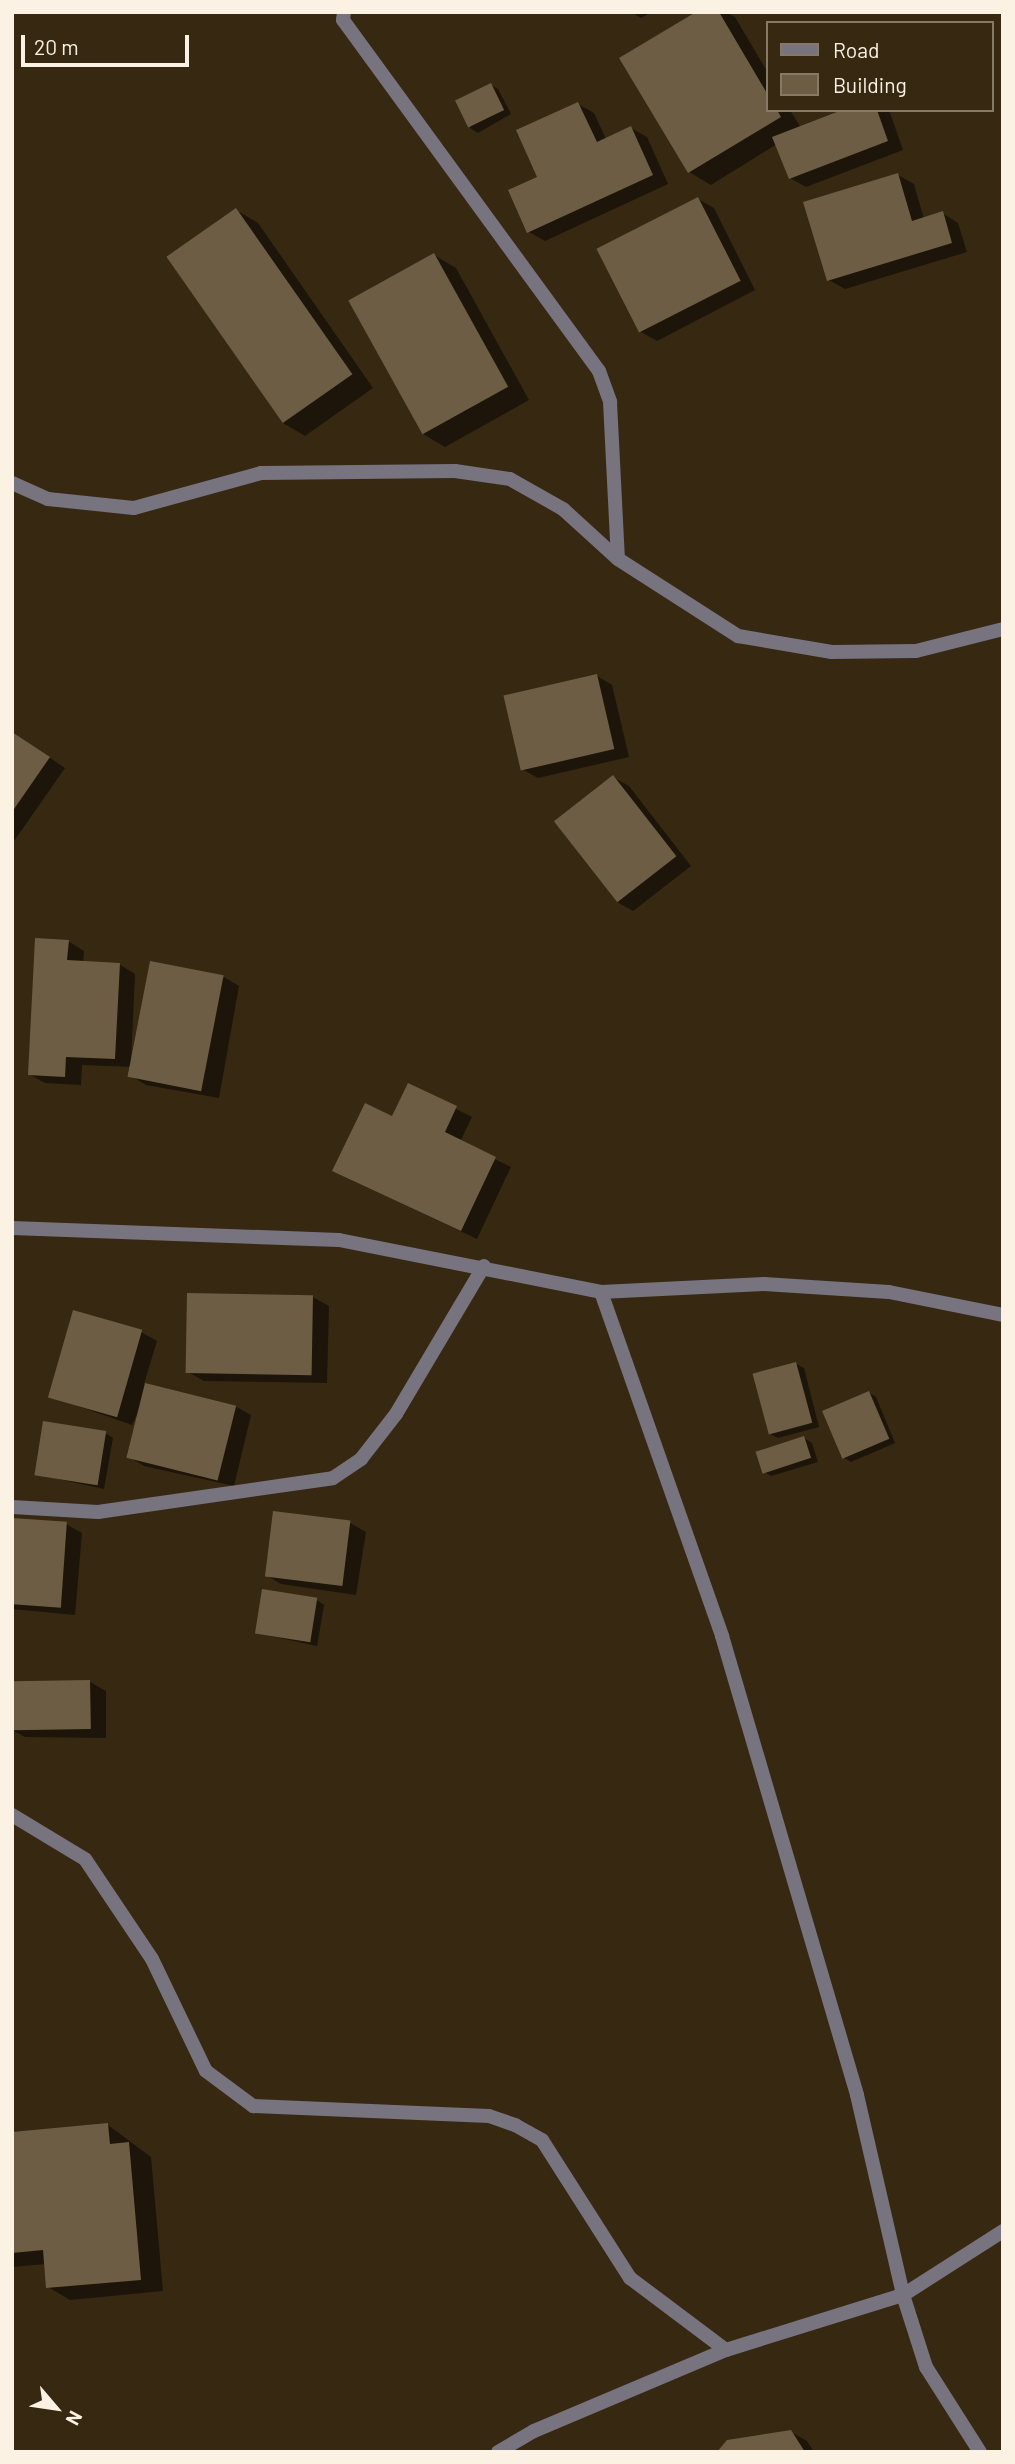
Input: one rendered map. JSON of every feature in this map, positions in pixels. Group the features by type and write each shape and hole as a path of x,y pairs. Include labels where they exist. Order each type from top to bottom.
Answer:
{"street":[{"path":"344,12 343,20 599,371 610,402 618,559"},
{"path":"12,482 48,499 134,508 261,473 455,471 510,479 563,509 618,559 738,636 832,652 916,651 1003,629"},
{"path":"12,1228 339,1240 484,1266 601,1292 764,1284 889,1292 1003,1315"},
{"path":"12,1507 98,1512 333,1478 361,1459 396,1414 484,1266"},
{"path":"601,1292 726,1649 857,2095 903,2295 926,2367 980,2452"},
{"path":"12,1815 85,1859 152,1959 206,2071 253,2106 489,2116 516,2125 542,2140 629,2277 726,2350"},
{"path":"498,2452 534,2431 726,2350 903,2295 1003,2231"}],"building":[{"path":"696,12 719,12 766,92 766,112 778,112 781,117 688,173 619,58"},
{"path":"491,83 504,110 468,127 455,101"},
{"path":"578,102 597,142 631,126 653,175 527,233 508,190 537,177 516,130"},
{"path":"837,112 878,112 888,141 789,179 772,137"},
{"path":"898,173 912,221 943,211 952,243 827,281 803,202"},
{"path":"698,197 741,281 639,333 596,249"},
{"path":"236,208 352,374 283,423 166,257"},
{"path":"434,253 508,387 422,434 348,301"},
{"path":"597,674 614,749 521,771 503,696"},
{"path":"12,732 50,757 12,812"},
{"path":"613,775 676,856 617,902 554,821"},
{"path":"35,938 69,940 67,960 120,963 115,1059 66,1057 65,1077 28,1075"},
{"path":"150,961 224,975 201,1091 127,1077"},
{"path":"408,1083 457,1106 445,1132 496,1157 461,1231 332,1171 365,1103 392,1116"},
{"path":"187,1293 313,1295 312,1375 186,1373"},
{"path":"73,1310 142,1330 117,1417 48,1397"},
{"path":"796,1362 812,1423 769,1435 753,1374"},
{"path":"145,1383 236,1406 218,1480 126,1458"},
{"path":"869,1391 889,1439 842,1459 822,1411"},
{"path":"43,1421 106,1431 98,1485 34,1475"},
{"path":"804,1436 811,1458 763,1474 755,1452"},
{"path":"273,1511 350,1521 342,1586 265,1577"},
{"path":"12,1518 67,1522 61,1608 12,1604"},
{"path":"262,1589 317,1598 310,1642 255,1633"},
{"path":"90,1680 91,1729 13,1730 12,1681"},
{"path":"108,2123 110,2144 129,2142 141,2280 46,2288 43,2250 12,2253 12,2132"},
{"path":"791,2430 805,2452 717,2452 727,2440"}]}
